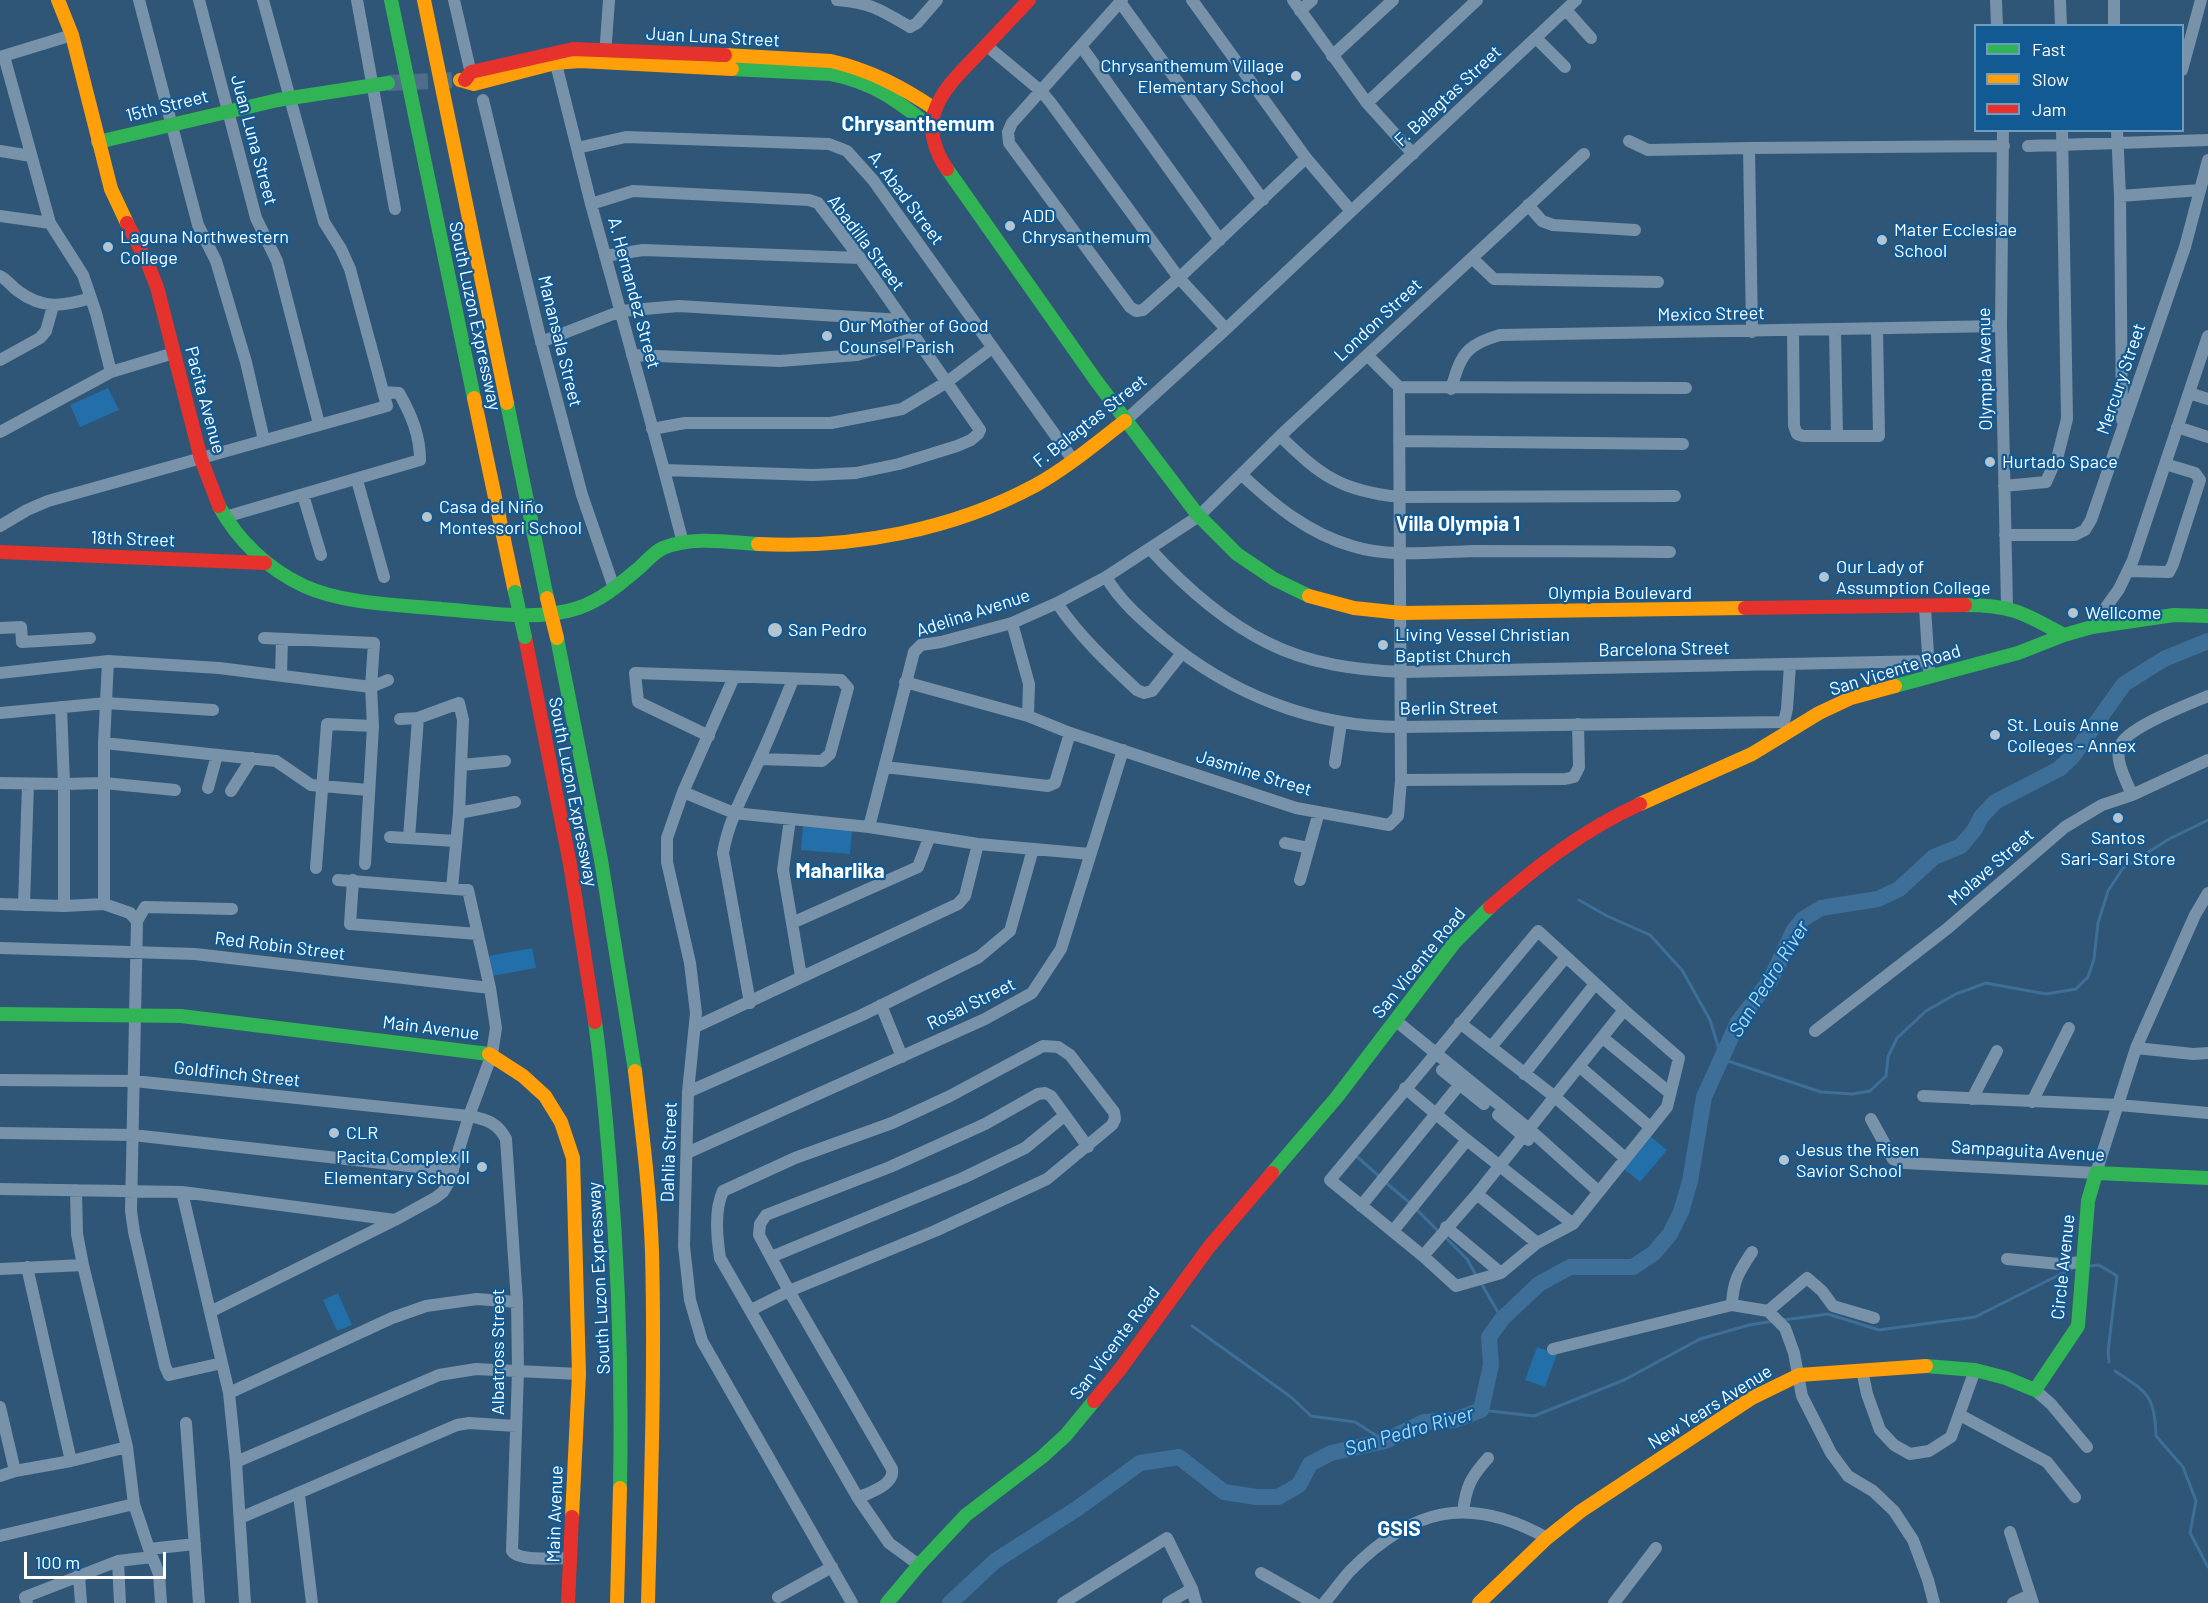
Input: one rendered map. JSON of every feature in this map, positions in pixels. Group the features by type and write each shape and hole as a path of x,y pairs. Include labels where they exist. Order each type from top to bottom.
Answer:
{"main road":[{"name":"Pacita Avenue","path":"58,0 72,35 98,142 119,209 143,252 156,285 201,457 214,495 225,517 264,563 318,591 407,605 504,613"},
{"name":"South Luzon Expressway","path":"391,0 525,637 570,864 602,1070 616,1229 622,1395 617,1603"},
{"name":"South Luzon Expressway","path":"424,0 601,860 635,1067 646,1163 652,1251 653,1395 648,1603"},
{"path":"1029,0 952,82 935,109 932,128 936,147 942,162 1125,421 1199,516"},
{"name":"Juan Luna Street","path":"468,79 554,57 605,56 852,71 877,74 898,84 935,109"},
{"name":"Juan Luna Street","path":"852,71 893,97 932,128"},
{"name":"15th Street","path":"98,142 171,123 290,97 381,84"},
{"name":"F. Balagtas Street","path":"504,613 567,612 593,602 614,588 661,549 683,543 787,545 852,540 902,532 978,512 1023,492 1073,460 1125,421"},
{"name":"Olympia Boulevard","path":"1199,516 1232,550 1251,565 1282,583 1320,600 1348,607 1401,613 2007,606 2026,613 2064,635"},
{"name":"18th Street","path":"0,552 264,563"},
{"name":"San Vicente Road","path":"887,1603 966,1515 1042,1457 1066,1435 1120,1368 1209,1247 1315,1124 1455,942 1479,917 1536,867 1574,840 1625,811 1752,753 1819,713 1851,698 2018,652 2092,627 2174,615 2206,616"},
{"name":"Main Avenue","path":"0,1014 181,1016 492,1054 534,1083 547,1097 565,1127 573,1158 579,1374 568,1603"},
{"name":"Sampaguita Avenue","path":"2096,1173 2208,1178"},
{"name":"Circle Avenue","path":"2035,1390 2078,1326 2088,1201 2096,1173"},
{"name":"New Years Avenue","path":"1479,1603 1547,1538 1581,1511 1752,1398 1799,1375 1926,1366 1976,1370 2007,1378 2035,1390"}],"street":[{"path":"139,0 198,225 216,261 246,362 264,440"},
{"name":"Juan Luna Street","path":"199,0 256,218 277,261 319,424"},
{"path":"0,526 48,501 387,406 350,269 341,249 324,222 263,0"},
{"path":"357,0 381,84 394,209"},
{"path":"454,0 462,27 468,79"},
{"path":"605,56 609,0"},
{"path":"837,0 851,1 880,9 910,27 917,23 937,0"},
{"path":"1192,0 1306,158 1351,211"},
{"path":"1293,0 1367,103 1413,153"},
{"path":"1300,11 1312,0"},
{"path":"1332,56 1393,0"},
{"path":"1367,103 1477,0"},
{"name":"F. Balagtas Street","path":"1125,421 1576,0"},
{"path":"1996,0 1997,24"},
{"path":"2060,0 2061,24"},
{"path":"2114,0 2114,24"},
{"path":"2184,54 2187,31 2201,0"},
{"path":"1263,200 1121,1 1012,123 1008,132 1010,143 1130,307 1136,310 1143,310 1179,278 1263,200 1306,158"},
{"path":"1566,10 1591,38"},
{"path":"72,35 2,56 50,223 83,275 111,372"},
{"path":"1536,38 1565,67"},
{"path":"987,46 1041,91 1179,278 1226,329"},
{"path":"1081,46 1220,240"},
{"name":"A. Hernandez Street","path":"554,57 591,204 683,543"},
{"name":"Manansala Street","path":"483,100 541,342 582,495 614,588"},
{"name":"Olympia Avenue","path":"2003,132 2001,326 2007,606"},
{"path":"2004,486 2046,482 2058,455 2067,419 2062,132"},
{"name":"A. Abad Street","path":"577,148 626,137 829,144 847,151 873,180 1073,460"},
{"path":"2116,137 2120,196 2122,429"},
{"path":"2028,146 2116,137 2208,140"},
{"path":"1629,141 1648,150 2004,146"},
{"path":"1749,148 1752,332"},
{"path":"0,152 31,156"},
{"name":"London Street","path":"1199,516 1280,436 1584,154"},
{"name":"Mercury Street","path":"2006,536 2075,535 2085,530 2091,520 2185,248 2208,160"},
{"path":"2120,196 2200,189"},
{"name":"Abadilla Street","path":"591,204 633,192 809,200 818,203 860,258 980,429 971,440 947,449 898,464 856,472 813,475 664,470"},
{"path":"1528,206 1542,221 1553,225 1635,230"},
{"path":"0,216 50,223"},
{"path":"606,256 643,250 860,258"},
{"path":"1472,258 1494,279 1658,282"},
{"path":"0,276 24,295 53,306 91,298"},
{"path":"0,360 40,338 46,331 53,306"},
{"path":"541,342 621,311 687,306 902,320"},
{"name":"Mexico Street","path":"1451,389 1460,361 1469,350 1480,340 1500,335 2001,326"},
{"path":"1793,331 1794,426 1797,434 1803,436 1879,436 1877,329"},
{"path":"1835,330 1837,436"},
{"path":"2092,627 2119,589 2128,571 2189,393 2205,356 2208,336"},
{"path":"632,355 780,361 857,355 915,338"},
{"path":"652,429 685,423 831,423 902,409 947,382 992,348"},
{"path":"0,432 111,372 174,354"},
{"path":"1367,355 1399,387 1451,389 1686,388"},
{"name":"Jasmine Street","path":"906,682 1028,716 1070,733 1296,808 1389,825 1398,816 1401,780 1399,387"},
{"path":"225,517 420,460 420,446 410,413 399,393 383,392"},
{"path":"2189,393 2208,399"},
{"path":"2177,427 2208,437"},
{"path":"1280,436 1312,468 1341,484 1374,494 1400,497 1675,496"},
{"path":"1400,441 1683,444"},
{"path":"2128,571 2169,572 2173,564 2200,480 2194,474 2165,465"},
{"path":"1242,475 1276,507 1307,528 1331,540 1375,552 1542,550 1670,552"},
{"path":"357,480 384,577"},
{"path":"303,495 321,555"},
{"name":"Adelina Avenue","path":"869,827 914,652 921,645 1012,623 1057,603 1106,577 1199,516"},
{"name":"Barcelona Street","path":"1150,549 1194,593 1269,644 1312,660 1340,666 1402,672 1929,661"},
{"name":"Berlin Street","path":"1106,577 1112,588 1139,618 1182,653 1230,685 1274,705 1301,714 1372,727 1784,722 1790,665"},
{"path":"1057,603 1101,657 1137,690 1144,693 1152,692 1182,653"},
{"path":"1925,608 1930,677"},
{"path":"1012,623 1029,684 1028,716"},
{"path":"0,628 21,627 22,642 90,638"},
{"path":"264,638 374,643 371,687 373,726 365,864"},
{"path":"281,675 282,639"},
{"path":"104,904 104,743 108,661"},
{"path":"0,672 108,661 219,668 371,687 388,680"},
{"path":"709,736 638,702 635,674 841,680 848,688 830,754 822,761 760,759"},
{"name":"Dahlia Street","path":"734,677 683,792 667,838 667,862 690,963 696,1013 688,1092 684,1246 690,1300 702,1341 852,1603"},
{"path":"750,1003 723,853 726,835 734,813 760,759 793,680"},
{"path":"2132,795 2119,758 2119,746 2126,736 2208,696"},
{"path":"0,713 106,703 213,710"},
{"path":"400,719 418,718 459,703 463,720 459,813 452,888"},
{"path":"61,707 64,784 64,906"},
{"path":"409,838 418,718"},
{"path":"1335,763 1341,723"},
{"path":"316,868 327,724 373,726"},
{"path":"1401,780 1565,779 1574,777 1579,767 1578,724"},
{"path":"885,767 1048,786 1055,783 1070,733"},
{"path":"104,743 276,761 311,785 368,790"},
{"name":"Rosal Street","path":"687,1153 985,1019 1032,993 1061,949 1123,750"},
{"path":"208,788 217,755"},
{"path":"231,791 252,758"},
{"name":"Molave Street","path":"1815,1031 1948,928 2065,827 2102,805 2132,795 2208,760"},
{"path":"461,765 505,761"},
{"path":"0,783 104,783 175,790"},
{"path":"24,905 28,784"},
{"path":"683,792 734,813 869,827 978,844 1090,854"},
{"path":"459,813 515,802"},
{"path":"1300,880 1319,812"},
{"path":"790,819 783,870 801,976"},
{"path":"390,837 456,841"},
{"path":"792,923 918,867 929,838"},
{"path":"1285,843 1309,849"},
{"path":"695,1027 958,904 965,896 978,844"},
{"path":"688,1092 881,1005 979,957 1010,931 1033,849"},
{"path":"210,1312 395,1220 443,1192 453,1171 469,1116 492,1054 496,1028 490,988 468,890 338,880"},
{"path":"353,880 350,924 478,934"},
{"path":"2096,1173 2136,1048 2191,924 2208,893"},
{"path":"0,904 64,906 104,904 130,914 136,921"},
{"path":"222,1363 169,1376 134,1232 131,1190 136,921 145,907 232,909"},
{"path":"1538,931 1595,984 1680,1058 1666,1107 1573,1224 1537,1243 1501,1273 1456,1286 1330,1180 1538,931"},
{"name":"Red Robin Street","path":"0,948 195,954 490,988"},
{"path":"1491,1047 1566,957"},
{"path":"1524,1074 1595,984"},
{"path":"881,1005 902,1057"},
{"path":"1423,1256 1477,1194 1624,1010"},
{"path":"1460,1023 1554,1097 1624,1157"},
{"path":"1393,1024 1526,1133 1596,1194"},
{"path":"2032,1102 2069,1028"},
{"path":"1603,1038 1670,1093"},
{"path":"751,1310 789,1291 935,1231 1047,1179 1112,1125 1115,1119 1114,1112 1070,1055 1058,1047 1043,1046 950,1096 892,1123 795,1158 723,1191 719,1201 720,1258 858,1498 889,1543 919,1565"},
{"path":"2136,1048 2193,1054 2208,1053"},
{"path":"1972,1099 1997,1051"},
{"path":"1432,1056 1460,1084 1526,1133"},
{"path":"1580,1067 1650,1127"},
{"name":"Goldfinch Street","path":"0,1080 134,1081 469,1116"},
{"path":"1361,1206 1460,1084"},
{"path":"1405,1088 1435,1115 1573,1224"},
{"path":"858,1498 891,1481 892,1469 789,1291 759,1235 760,1224 766,1215 890,1167 985,1124 1038,1094 1045,1093 1051,1096 1088,1146"},
{"path":"1923,1096 2119,1105 2208,1113"},
{"name":"Albatross Street","path":"469,1116 490,1121 497,1126 506,1139 517,1302 518,1371 513,1551 523,1558 571,1558"},
{"path":"771,1257 963,1178 1025,1148 1064,1116"},
{"name":"Sampaguita Avenue","path":"1871,1119 1893,1160 1905,1163 2096,1173"},
{"path":"0,1133 133,1135 453,1171"},
{"path":"1393,1231 1467,1140"},
{"path":"0,1189 182,1192 395,1220"},
{"path":"76,1190 77,1234 83,1265 127,1447 134,1504 159,1574 161,1603"},
{"path":"182,1192 229,1393 245,1603"},
{"path":"1477,1194 1537,1243"},
{"path":"1446,1227 1501,1273"},
{"path":"1732,1305 1732,1288 1737,1273 1752,1252"},
{"path":"2007,1259 2083,1264"},
{"path":"0,1269 83,1265"},
{"path":"27,1267 71,1461"},
{"path":"1769,1312 1807,1278 1822,1291 1833,1306 1874,1318"},
{"path":"229,1393 392,1318 426,1306 477,1299 517,1302"},
{"path":"1553,1349 1732,1305 1769,1312 1785,1328 1799,1375 1802,1396 1831,1453 1848,1476 1873,1491 1894,1511 1913,1540 1934,1603"},
{"path":"236,1462 439,1375 476,1369 579,1374"},
{"path":"1862,1370 1867,1394 1881,1430 1894,1445 1910,1454 1929,1451 1951,1437 1976,1370"},
{"name":"New Years Avenue","path":"2035,1390 2051,1404 2087,1447"},
{"path":"0,1407 15,1471"},
{"path":"1960,1415 2047,1462 2075,1497"},
{"path":"186,1423 199,1603"},
{"path":"240,1518 457,1425 478,1423 516,1426"},
{"path":"0,1476 127,1447"},
{"path":"1462,1512 1466,1488 1474,1473 1488,1458"},
{"path":"298,1495 312,1603"},
{"path":"0,1536 134,1504"},
{"path":"1324,1603 1349,1572 1376,1547 1408,1525 1433,1515 1462,1512 1507,1521 1547,1538"},
{"path":"2010,1532 2031,1599 2013,1603"},
{"path":"1063,1603 1167,1538 1192,1589 1196,1603"},
{"path":"26,1600 79,1575 118,1561 195,1544"},
{"path":"1614,1603 1656,1548"},
{"path":"118,1561 120,1603"},
{"path":"778,1598 832,1567"},
{"path":"1261,1573 1314,1603"},
{"path":"79,1575 81,1603"},
{"path":"1168,1603 1192,1589"}],"shaded area":[{"path":"108,388 119,410 80,427 70,405"},
{"path":"803,826 852,829 850,854 801,850"},
{"path":"532,948 536,968 492,976 488,956"},
{"path":"1649,1135 1667,1150 1640,1182 1622,1167"},
{"path":"338,1293 352,1325 337,1331 323,1300"},
{"path":"1537,1347 1557,1354 1545,1387 1525,1380"}],"waterway":[{"name":"San Pedro River","path":"950,1603 995,1561 1078,1508 1140,1463 1179,1457 1224,1492 1256,1497 1278,1497 1299,1485 1310,1464 1331,1453 1385,1441 1424,1422 1455,1420 1481,1410 1491,1365 1489,1337 1502,1319 1539,1284 1570,1267 1633,1267 1654,1253 1670,1234 1681,1212 1690,1181 1704,1097 1738,1022 1771,979 1794,930 1803,919 1821,908 1878,899 1899,889 1934,857 1961,846 1975,829 1981,817 1995,802 2059,769 2072,757 2124,684 2164,659 2208,641"},
{"path":"1579,900 1607,916 1650,935 1682,970 1710,1020 1722,1059 1821,1092 1853,1094 1870,1091 1886,1076 1888,1057 1897,1038 1926,1011 1956,994 1986,983 2046,994 2076,989 2088,977 2094,959 2098,923 2108,891 2123,868 2169,839 2208,820"},
{"path":"1355,1155 1380,1177"},
{"path":"1384,1181 1411,1204"},
{"path":"1416,1209 1439,1232"},
{"path":"1444,1236 1467,1259 1477,1277"},
{"path":"2089,1266 2099,1265 2117,1276 2108,1352 2109,1362"},
{"path":"1783,1320 1828,1314 1879,1330 1975,1317 2073,1268"},
{"path":"1481,1283 1502,1319"},
{"path":"1481,1410 1534,1416 1624,1380 1700,1339 1749,1325 1774,1321"},
{"path":"1192,1326 1291,1397 1311,1416 1355,1422 1385,1441"},
{"path":"2115,1371 2135,1384 2147,1396 2154,1412 2156,1436 2183,1467 2196,1501 2190,1533 2208,1567"}],"tunnel":[{"path":"388,83 460,80"}],"traffic: fast":[{"path":"391,0 474,398"},
{"path":"732,69 831,74 860,82 885,94 932,128"},
{"path":"98,142 278,100 388,83"},
{"path":"947,169 1097,382 1197,514 1237,554 1274,579 1309,596"},
{"path":"507,403 547,598"},
{"path":"219,506 235,531 255,553 291,579 319,592 336,597 390,605 493,614 545,614 587,605 625,580 656,552 674,544 698,541 758,544"},
{"path":"515,592 525,637"},
{"path":"1965,605 1981,605 2017,612 2064,635"},
{"path":"1895,686 2018,653 2092,627 2174,615 2208,616"},
{"path":"557,638 601,860 635,1071"},
{"path":"1272,1173 1337,1097 1455,942 1490,907"},
{"path":"0,1014 181,1016 489,1054"},
{"path":"595,1022 616,1248 621,1408 620,1488"},
{"path":"1926,1366 1975,1370 2006,1378 2035,1390 2078,1326 2088,1201 2096,1173 2208,1178"},
{"path":"887,1603 966,1515 1042,1457 1066,1435 1094,1401"}],"traffic: slow":[{"path":"58,0 72,35 111,189 127,223"},
{"path":"424,0 507,403"},
{"path":"725,55 831,61 885,80 935,109"},
{"path":"460,80 474,84 555,63 580,61 732,69"},
{"path":"474,398 515,592"},
{"path":"758,544 794,545 865,539 936,525 971,514 1004,501 1048,478 1125,421"},
{"path":"1309,596 1354,608 1401,613 1745,608"},
{"path":"547,598 557,638"},
{"path":"1640,804 1752,754 1819,713 1851,698 1895,686"},
{"path":"489,1054 523,1076 545,1096 561,1122 573,1158 579,1374 572,1517"},
{"path":"635,1071 648,1184 652,1252 653,1384 648,1603"},
{"path":"1479,1603 1547,1538 1581,1511 1752,1398 1799,1375 1926,1366"},
{"path":"617,1603 620,1488"}],"traffic: jam":[{"path":"947,169 936,148 932,132 933,116 939,100 954,79 1029,0"},
{"path":"465,80 471,72 573,49 725,55"},
{"path":"127,223 157,287 201,459 219,506"},
{"path":"0,552 265,563"},
{"path":"1745,608 1965,605"},
{"path":"525,637 570,864 595,1022"},
{"path":"1490,907 1561,850 1599,825 1640,804"},
{"path":"1094,1401 1121,1368 1209,1247 1272,1173"},
{"path":"568,1603 572,1517"}],"place":[{"name":"Chrysanthemum Village Elementary School","path":"1296,76"},
{"name":"ADD Chrysanthemum","path":"1010,226"},
{"name":"Mater Ecclesiae School","path":"1882,240"},
{"name":"Laguna Northwestern College","path":"108,247"},
{"name":"Our Mother of Good Counsel Parish","path":"827,336"},
{"name":"Hurtado Space","path":"1990,462"},
{"name":"Casa del Niño Montessori School","path":"427,517"},
{"name":"Our Lady of Assumption College","path":"1824,577"},
{"name":"Wellcome","path":"2073,613"},
{"name":"San Pedro","path":"775,630"},
{"name":"Living Vessel Christian Baptist Church","path":"1383,645"},
{"name":"St. Louis Anne Colleges - Annex","path":"1995,735"},
{"name":"Santos Sari-Sari Store","path":"2118,818"},
{"name":"CLR","path":"334,1133"},
{"name":"Jesus the Risen Savior School","path":"1784,1160"},
{"name":"Pacita Complex II Elementary School","path":"482,1167"}],"district":[{"name":"Chrysanthemum","path":"918,124"},
{"name":"Villa Olympia 1","path":"1458,524"},
{"name":"Maharlika","path":"840,871"},
{"name":"GSIS","path":"1399,1529"}]}
